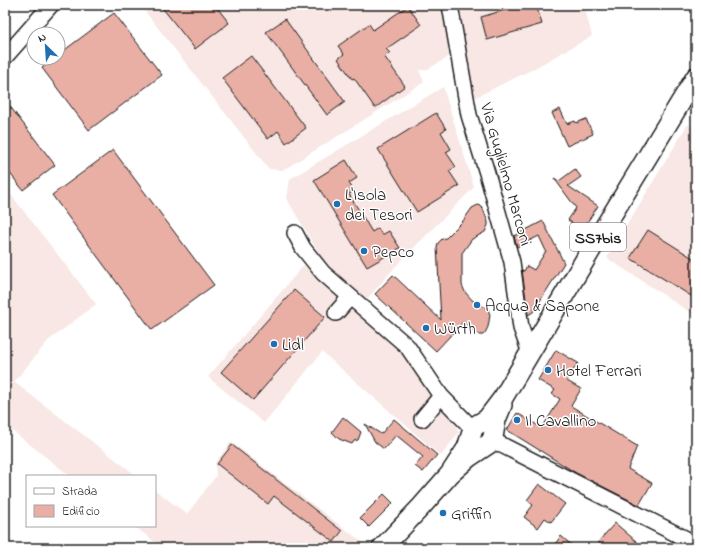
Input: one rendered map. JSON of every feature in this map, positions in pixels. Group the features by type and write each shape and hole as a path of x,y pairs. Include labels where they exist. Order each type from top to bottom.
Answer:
{"main road":[{"name":"SS7bis","path":"382,548 450,474 467,448 482,435 487,419 503,398 696,77"}],"street":[{"path":"5,57 51,5"},
{"name":"Via Guglielmo Marconi","path":"450,5 469,115 512,262 521,328 530,353"},
{"path":"295,233 304,248 323,273 407,346 441,396 482,435 696,544"},
{"path":"336,314 350,297"},
{"path":"422,419 441,396"}],"shaded area":[{"path":"140,5 441,5 450,54 447,58 426,70 419,70 424,82 283,170 269,169"},
{"path":"457,5 584,5 592,36 531,70 470,100"},
{"path":"443,87 474,187 395,267 367,299 326,264 320,255 287,199 290,179"},
{"path":"688,124 696,133 696,316 607,258"},
{"path":"5,187 96,304 48,341 14,382 136,475 69,475 5,425"},
{"path":"304,265 324,286 402,351 434,402 455,424 459,432 441,456 322,352 264,423 208,377"},
{"path":"231,442 370,548 163,548 135,527 156,527 156,491 187,514 216,476 215,463"}],"building":[{"path":"160,5 215,5 229,23 195,49"},
{"path":"522,5 536,5 542,24 487,40 481,17"},
{"path":"408,6 421,25 386,49 390,53 384,56 405,86 375,108 354,78 352,79 338,59 344,54 338,46 369,24 373,30"},
{"path":"114,13 162,75 89,130 42,68 44,66 66,66 66,49"},
{"path":"285,19 345,102 327,115 266,32"},
{"path":"251,56 306,128 286,143 278,131 268,139 222,78"},
{"path":"5,100 55,165 23,190 5,167"},
{"path":"560,109 567,124 575,121 576,123 586,119 593,134 567,146 552,113"},
{"path":"436,113 446,129 441,132 451,149 446,152 456,167 449,171 459,186 417,212 378,149"},
{"path":"113,150 214,285 152,330 52,195"},
{"path":"346,160 357,178 349,183 354,191 349,194 372,232 378,228 382,235 389,231 400,248 367,267 314,180"},
{"path":"575,169 581,177 568,186 598,206 580,233 570,227 572,223 568,220 576,208 554,178 559,181"},
{"path":"478,205 483,209 488,225 485,232 472,239 462,253 462,285 465,292 472,300 488,309 490,315 488,327 483,335 479,335 463,322 436,351 375,294 393,275 441,320 438,243 442,239 446,238 463,221 472,208"},
{"path":"543,221 564,263 533,312 528,315 522,270 524,271 527,266 534,270 546,251 539,236 517,247 514,236"},
{"path":"648,230 696,260 696,299 630,258"},
{"path":"294,290 325,317 253,400 221,372"},
{"path":"556,350 578,363 567,381 581,389 571,406 637,446 628,469 652,483 639,505 576,473 507,430 517,413 542,428 560,399 552,394 555,390 538,380"},
{"path":"343,417 361,432 358,440 354,441 352,444 339,439 332,432"},
{"path":"394,419 437,455 423,472 415,466 423,457 396,435 384,449 375,442 365,424 381,434"},
{"path":"232,445 342,531 334,542 274,496 268,504 217,464"},
{"path":"539,484 565,504 551,522 545,518 538,528 524,517 533,505 527,500"},
{"path":"384,494 393,503 369,527 360,518"},
{"path":"615,523 644,548 605,548 598,542"},
{"path":"561,536 575,548 552,548"}],"place":[{"name":"L'Isola dei Tesori","path":"337,204"},
{"name":"Pepco","path":"364,251"},
{"name":"Acqua & Sapone","path":"477,305"},
{"name":"Würth","path":"426,328"},
{"name":"Lidl","path":"274,344"},
{"name":"Hotel Ferrari","path":"548,370"},
{"name":"Il Cavallino","path":"517,420"},
{"name":"Griffin","path":"443,513"}]}
